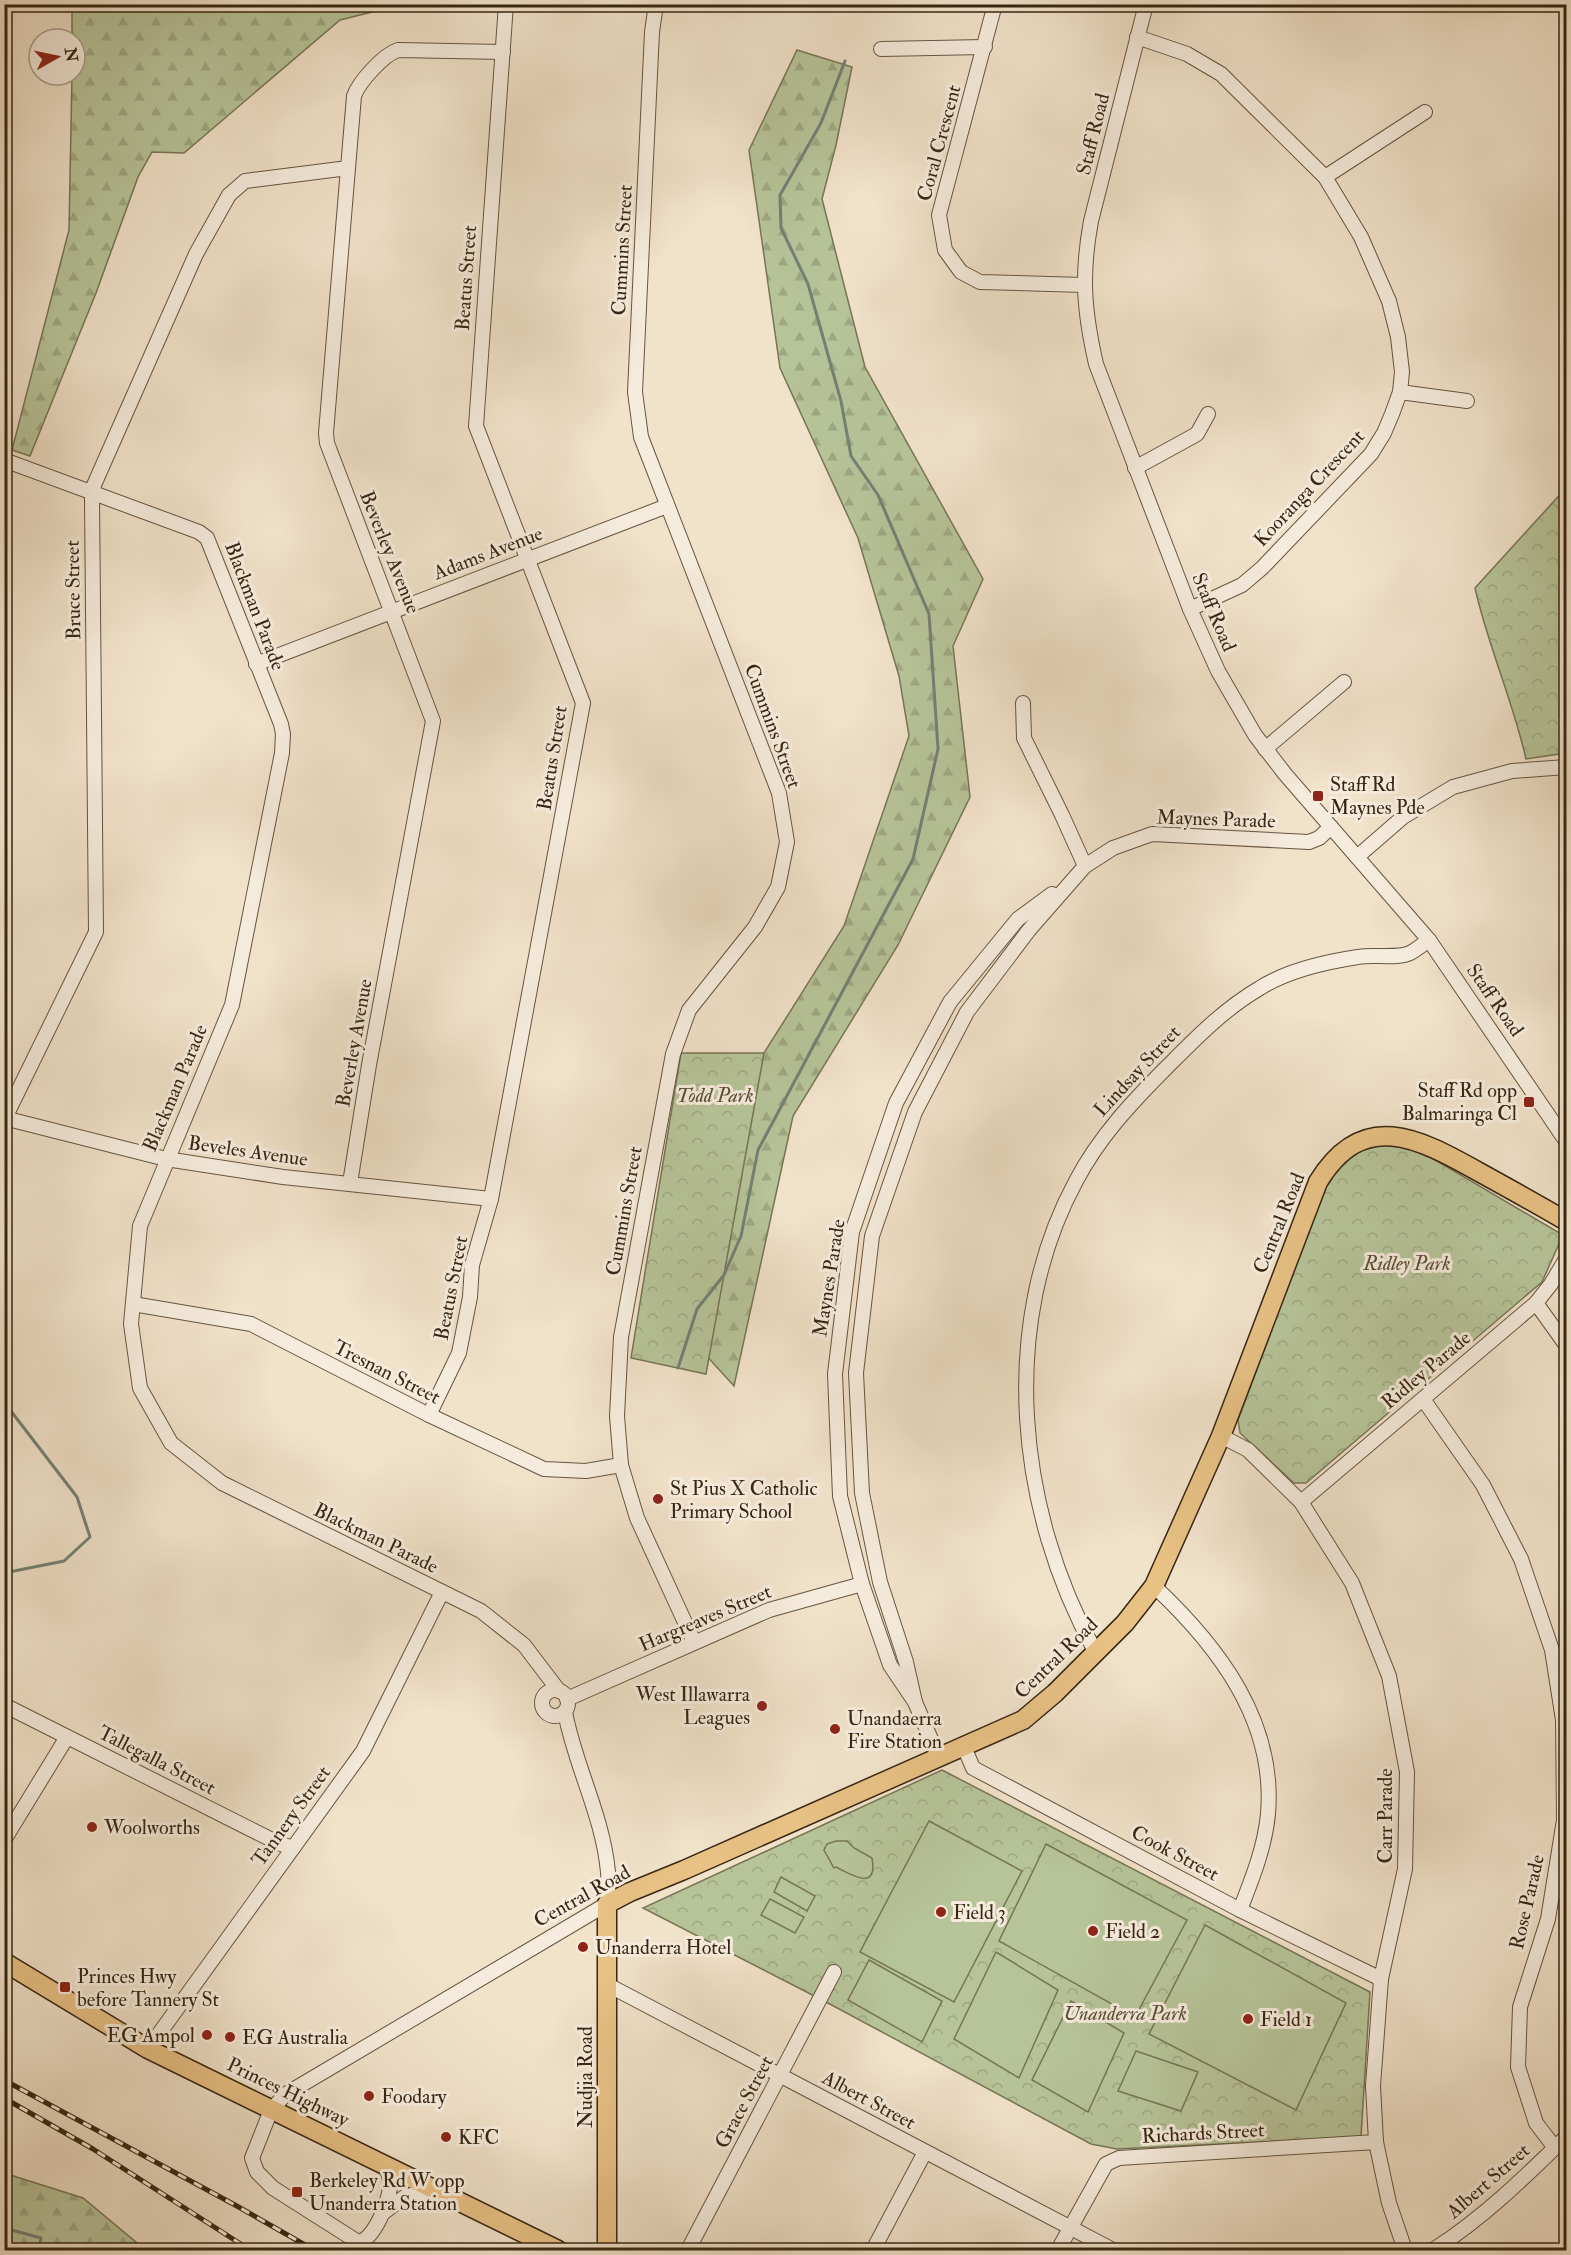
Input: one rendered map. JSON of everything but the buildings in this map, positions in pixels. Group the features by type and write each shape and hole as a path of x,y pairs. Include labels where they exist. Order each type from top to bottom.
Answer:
{"main road":[{"name":"Central Road","path":"607,1904 1023,1720 1055,1693 1135,1612 1154,1586 1221,1436 1318,1182 1327,1167 1348,1146 1377,1137 1397,1136 1413,1139 1440,1150 1566,1221"},
{"name":"Nudjia Road","path":"607,1904 607,2250"},
{"name":"Princes Highway","path":"4,1962 148,2049 558,2250"}],"street":[{"name":"Beatus Street","path":"429,1415 459,1353 470,1297 472,1265 491,1199 583,704 476,426 506,4"},
{"name":"Cummins Street","path":"656,4 652,32 635,392 641,437 779,793 787,842 778,887 755,927 689,1010 673,1054 621,1337 617,1416 621,1465 637,1518 694,1642"},
{"name":"Coral Crescent","path":"995,4 939,215 945,250 961,272 980,282 1084,285"},
{"name":"Staff Road","path":"1146,4 1086,246 1084,285 1087,324 1096,364 1190,609 1218,671 1265,749 1429,940 1566,1140"},
{"name":"Kooranga Crescent","path":"1137,37 1187,54 1221,74 1325,177 1361,237 1389,301 1398,337 1402,372 1400,392 1384,433 1371,454 1242,585 1190,609"},
{"path":"881,49 985,47"},
{"name":"Beverley Avenue","path":"350,1183 369,1065 433,721 327,443 354,96 357,86 390,53 398,50 503,52"},
{"path":"1325,177 1425,112"},
{"name":"Bruce Street","path":"5,1118 96,932 92,493 94,485 196,254 229,195 245,181 348,168"},
{"path":"1400,392 1467,401"},
{"path":"1136,468 1197,434 1208,414"},
{"name":"Blackman Parade","path":"4,460 199,532 207,538 283,734 282,753 232,1005 140,1226 131,1324 140,1388 175,1448 222,1483 491,1618 524,1645 540,1666 559,1702 590,1793 604,1847 609,1878 607,1904"},
{"name":"Adams Avenue","path":"256,664 668,506"},
{"path":"1265,749 1344,682"},
{"path":"1023,703 1024,738 1085,866"},
{"path":"1358,856 1403,817 1454,788 1512,771 1566,767"},
{"name":"Maynes Parade","path":"939,1758 915,1702 906,1662 880,1582 862,1493 856,1373 872,1236 915,1112 967,1012 1029,930 1085,866 1113,848 1152,834 1309,842 1331,827"},
{"name":"Maynes Parade","path":"915,1702 890,1665 862,1584 840,1496 834,1374 852,1232 896,1103 950,1002 1018,919 1071,880"},
{"name":"Lindsay Street","path":"1095,1651 1064,1588 1047,1539 1035,1488 1029,1448 1027,1400 1028,1352 1034,1303 1048,1243 1076,1181 1103,1136 1129,1105 1207,1027 1252,993 1287,975 1321,965 1360,956 1408,955 1429,940"},
{"name":"Beveles Avenue","path":"5,1118 166,1159 284,1177 491,1199"},
{"name":"Ridley Parade","path":"1301,1502 1536,1304 1566,1258"},
{"name":"Tresnan Street","path":"133,1304 244,1322 429,1415 544,1469 586,1471 621,1465"},
{"path":"1536,1304 1566,1345"},
{"name":"Rose Parade","path":"1423,1399 1483,1485 1521,1559 1552,1650 1563,1720 1564,1820 1548,1919 1520,2007 1518,2067 1536,2123 1555,2148"},
{"name":"Carr Parade","path":"1221,1436 1248,1450 1301,1502 1352,1583 1389,1676 1407,1772 1405,1869 1381,1979 1373,2086 1376,2142 1389,2203 1405,2250"},
{"name":"Hargreaves Street","path":"559,1702 769,1610 862,1584"},
{"path":"1154,1586 1179,1610 1217,1654 1239,1688 1257,1727 1268,1780 1268,1815 1256,1868 1240,1910"},
{"name":"Tannery Street","path":"148,2049 363,1751 442,1592"},
{"name":"Tallegalla Street","path":"4,1705 278,1843 293,1848"},
{"path":"4,1840 67,1737"},
{"name":"Cook Street","path":"964,1747 973,1768 1240,1910 1381,1979"},
{"name":"Central Road","path":"271,2110 286,2094 607,1904"},
{"name":"Grace Street","path":"688,2250 834,1972"},
{"name":"Albert Street","path":"606,1984 1113,2250"},
{"path":"271,2110 252,2158 257,2172 273,2188 358,2242 369,2238 383,2213 390,2187 390,2178 385,2165"},
{"name":"Albert Street","path":"1433,2250 1459,2234 1493,2206 1566,2137"},
{"name":"Richards Street","path":"1058,2250 1106,2164 1119,2158 1376,2142"},
{"path":"873,2250 924,2152"},
{"path":"383,2213 406,2196 436,2191"}],"green space":[{"path":"72,5 400,5 340,20 184,153 152,152 138,177 96,293 30,456 12,450 69,230 72,87 87,87 87,27 72,27"},
{"path":"797,50 852,67 822,199 865,367 983,579 953,646 970,797 898,945 793,1116 734,1386 672,1318 688,1108 764,1053 844,926 909,736 899,676 858,538 780,368 749,150"},
{"path":"1566,488 1566,753 1526,759 1475,588"},
{"name":"Todd Park","path":"681,1053 764,1053 706,1374 631,1358"},
{"name":"Ridley Park","path":"1394,1142 1425,1154 1563,1235 1542,1282 1306,1483 1294,1483 1240,1433 1238,1420 1325,1186 1352,1153"},
{"name":"Unanderra Park","path":"942,1770 1370,1992 1361,2137 1117,2149 1091,2144 826,2002 643,1908"},
{"name":"Field 3","path":"929,1821 1022,1871 954,2002 860,1952"},
{"path":"847,1841 854,1848 872,1858 871,1875 867,1878 856,1877 834,1868 824,1850 827,1844"},
{"name":"Field 2","path":"1046,1844 1187,1920 1135,2017 999,1941"},
{"path":"781,1877 815,1896 807,1911 774,1892"},
{"path":"770,1899 804,1917 795,1933 761,1915"},
{"name":"Field 1","path":"1205,1925 1346,2003 1296,2110 1149,2034"},
{"path":"996,1952 1058,1990 1019,2078 954,2039"},
{"path":"869,1960 942,2001 922,2042 848,2000"},
{"path":"1071,2001 1124,2033 1088,2112 1032,2080"},
{"path":"1136,2051 1198,2072 1181,2111 1118,2091"},
{"path":"4,2173 83,2198 137,2243 139,2250 16,2250 5,2246"}],"waterway":[{"path":"678,1368 697,1309 724,1275 741,1236 758,1150 913,859 938,749 929,614 878,495 851,456 841,401 808,284 781,228 780,195 821,123 845,61"},
{"path":"4,1402 77,1497 90,1537 64,1561 4,1573"},
{"path":"4,2228 41,2238 39,2250"}],"railway":[{"path":"4,2080 314,2250"},
{"path":"4,2098 93,2149 250,2250"}],"place":[{"name":"Staff Rd Maynes Pde","path":"1318,796"},
{"name":"Staff Rd opp Balmaringa Cl","path":"1529,1102"},
{"name":"St Pius X Catholic Primary School","path":"658,1499"},
{"name":"West Illawarra Leagues","path":"762,1706"},
{"name":"Unandaerra Fire Station","path":"835,1729"},
{"name":"Woolworths","path":"92,1827"},
{"name":"Field 3","path":"941,1912"},
{"name":"Field 2","path":"1093,1931"},
{"name":"Unanderra Hotel","path":"583,1947"},
{"name":"Princes Hwy before Tannery St","path":"65,1987"},
{"name":"Field 1","path":"1248,2019"},
{"name":"EG Ampol","path":"207,2035"},
{"name":"EG Australia","path":"230,2037"},
{"name":"Foodary","path":"369,2096"},
{"name":"KFC","path":"446,2137"},
{"name":"Berkeley Rd W opp Unanderra Station","path":"297,2192"}]}
